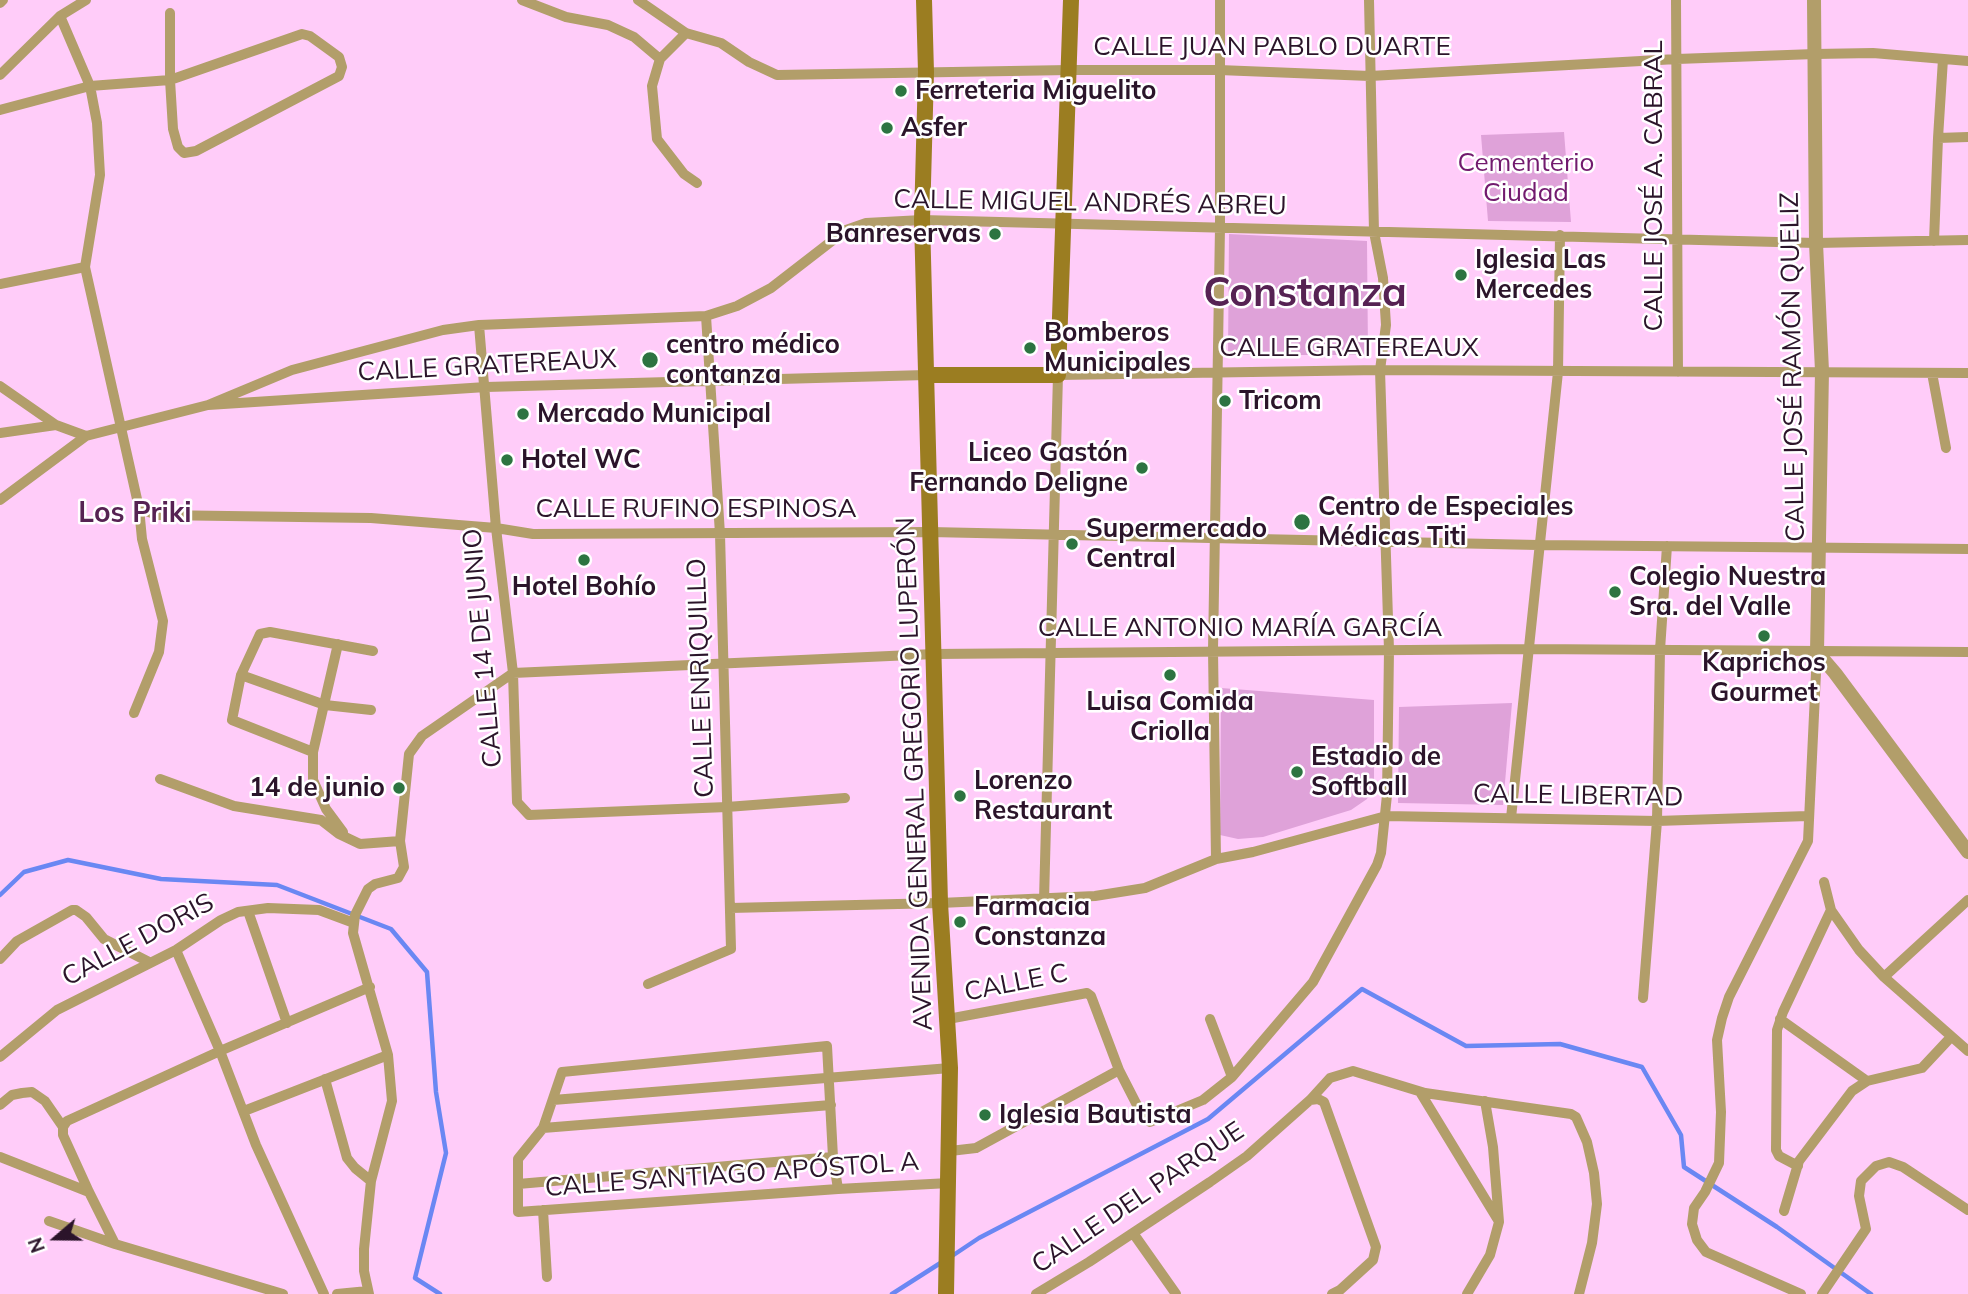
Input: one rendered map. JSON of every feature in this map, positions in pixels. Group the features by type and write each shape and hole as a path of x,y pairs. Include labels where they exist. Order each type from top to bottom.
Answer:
{"main road":[{"name":"AVENIDA GENERAL GREGORIO LUPERÓN","path":"924,0 926,72 922,220 940,904 950,1068 946,1294"},
{"path":"1058,375 1071,0"},
{"name":"CALLE GRATEREAUX","path":"926,375 1058,375"}],"street":[{"path":"0,75 60,16 86,0"},
{"path":"522,0 566,17 608,24 634,37 660,59"},
{"name":"CALLE JUAN PABLO DUARTE","path":"638,0 686,33 721,43 749,62 777,75 1069,70 1370,76 1676,59 1873,53 1968,61"},
{"path":"1216,859 1213,537 1220,227 1220,0"},
{"path":"950,1151 976,1148 1119,1070 1140,1111 1150,1122 1203,1100 1232,1077 1313,982 1377,865 1386,816 1389,650 1380,370 1385,314 1383,278 1374,232 1369,0"},
{"name":"CALLE JOSÉ A. CABRAL","path":"1676,0 1678,372"},
{"name":"CALLE JOSÉ RAMÓN QUELIZ","path":"1801,1294 1706,1252 1697,1240 1692,1224 1694,1208 1719,1163 1721,1112 1717,1040 1722,1018 1729,997 1808,841 1817,652 1822,371 1816,243 1815,0"},
{"path":"0,110 90,86 170,80 302,34 310,36 339,57 342,67 339,76 196,151 184,153 178,147 173,129 170,80 170,13"},
{"path":"60,16 90,86 97,123 100,176 85,267 139,508 142,538 163,621 156,663 134,713"},
{"path":"686,33 660,59 652,86 657,139 684,174 697,183"},
{"path":"1934,241 1943,59"},
{"path":"1938,138 1968,137"},
{"name":"CALLE MIGUEL ANDRÉS ABREU","path":"208,405 305,367 443,330 479,325 706,316 737,306 771,288 846,230 866,223 922,220 1816,243 1968,240"},
{"path":"1511,818 1558,372 1560,235"},
{"path":"0,284 85,267"},
{"name":"CALLE ENRIQUILLO","path":"648,984 731,949 721,665 720,534 706,316"},
{"name":"CALLE 14 DE JUNIO","path":"479,325 496,528 513,673 517,802 529,815 727,807 845,798"},
{"name":"CALLE GRATEREAUX","path":"1058,375 1380,370 1968,373"},
{"path":"1932,373 1946,447"},
{"name":"CALLE GRATEREAUX","path":"0,500 86,436 208,405 486,387 926,375"},
{"path":"1044,900 1058,375"},
{"path":"0,386 56,425 86,436"},
{"path":"0,433 56,425"},
{"name":"CALLE RUFINO ESPINOSA","path":"139,508 156,515 371,519 496,528 533,534 930,531 1538,545 1968,549"},
{"path":"1643,998 1657,821 1660,650 1667,546"},
{"path":"313,752 232,720 241,675 260,634 270,632 373,651"},
{"path":"338,644 313,752 313,780 326,809 347,837"},
{"name":"CALLE ANTONIO MARÍA GARCÍA","path":"513,673 934,654 1528,649 1968,652"},
{"path":"1817,652 1968,852"},
{"path":"337,1294 369,1293 364,1271 364,1250 371,1181 392,1101 388,1055 354,933 355,915 368,889 375,884 398,878 402,873 404,867 400,841 409,754 422,736 513,673"},
{"path":"241,675 325,705 371,710"},
{"path":"160,779 234,806 321,820 360,844 400,841"},
{"name":"CALLE LIBERTAD","path":"730,908 940,904 1095,896 1145,888 1216,859 1253,852 1386,816 1657,821 1808,816"},
{"path":"1824,882 1831,910 1859,950 1884,977 1968,1051"},
{"path":"1884,977 1968,900"},
{"name":"CALLE DORIS","path":"0,1057 57,1010 176,950 221,920 239,912 268,908 319,910 354,923"},
{"path":"0,958 17,941 72,909 86,917 104,939 149,962"},
{"path":"1798,1166 1779,1156 1776,1150 1776,1042 1780,1019 1831,910"},
{"path":"248,911 287,1023"},
{"path":"176,950 220,1051 253,1138 324,1294"},
{"path":"63,1127 66,1121 370,987"},
{"name":"CALLE C","path":"948,1019 1081,993 1091,996 1119,1070"},
{"path":"1210,1019 1232,1077"},
{"path":"1780,1019 1867,1081"},
{"path":"1784,1211 1798,1166 1840,1104 1852,1091 1867,1081 1922,1068 1951,1037"},
{"path":"833,1157 518,1184 518,1159 543,1129 562,1072 827,1046 833,1157 838,1189"},
{"path":"244,1111 388,1055"},
{"path":"553,1100 950,1068"},
{"name":"CALLE DEL PARQUE","path":"1036,1294 1247,1156 1310,1100 1330,1078 1353,1071 1420,1092 1571,1114 1579,1121 1594,1173 1597,1204 1592,1243 1579,1294"},
{"path":"326,1079 347,1158 371,1181"},
{"path":"1420,1092 1499,1222"},
{"path":"0,1105 12,1095 32,1093 45,1101 63,1127 89,1192 115,1244"},
{"path":"1310,1100 1318,1099 1324,1102 1376,1247 1373,1260 1332,1294"},
{"path":"1467,1294 1490,1255 1499,1222 1485,1101"},
{"path":"543,1129 831,1105"},
{"path":"0,1157 89,1192"},
{"path":"1822,1294 1866,1228 1858,1196 1861,1181 1876,1166 1889,1161 1903,1167 1968,1210"},
{"name":"CALLE SANTIAGO APÓSTOL A","path":"518,1184 518,1212 949,1183"},
{"path":"543,1210 547,1277"},
{"path":"49,1222 283,1294"},
{"path":"1133,1233 1176,1294"}],"green space":[{"name":"Cementerio Ciudad","path":"1564,132 1571,222 1488,221 1481,135"},
{"path":"1229,234 1367,241 1368,355 1228,355"},
{"name":"Estadio de Softball","path":"1221,688 1374,700 1374,783 1367,799 1351,810 1263,837 1238,839 1220,835"},
{"path":"1512,703 1503,805 1398,803 1399,707"}],"waterway":[{"path":"0,895 24,872 68,860 161,879 277,885 391,929 427,972 436,1092 446,1153 415,1278 440,1294"},
{"path":"952,1256 979,1238 1208,1119 1362,989 1466,1046 1560,1044 1642,1067 1681,1135 1684,1167 1777,1227 1871,1294"},
{"path":"892,1294 942,1262"}],"place":[{"name":"Ferreteria Miguelito","path":"901,91"},
{"name":"Asfer","path":"887,128"},
{"name":"Banreservas","path":"995,234"},
{"name":"Iglesia Las Mercedes","path":"1461,275"},
{"name":"Bomberos Municipales","path":"1030,348"},
{"name":"centro médico contanza","path":"650,360"},
{"name":"Tricom","path":"1225,401"},
{"name":"Mercado Municipal","path":"523,414"},
{"name":"Hotel WC","path":"507,460"},
{"name":"Liceo Gastón Fernando Deligne","path":"1142,468"},
{"name":"Centro de Especiales Médicas Titi","path":"1302,522"},
{"name":"Supermercado Central","path":"1072,544"},
{"name":"Hotel Bohío","path":"584,560"},
{"name":"Colegio Nuestra Sra. del Valle","path":"1615,592"},
{"name":"Kaprichos Gourmet","path":"1764,636"},
{"name":"Luisa Comida Criolla","path":"1170,675"},
{"name":"Estadio de Softball","path":"1297,772"},
{"name":"14 de junio","path":"399,788"},
{"name":"Lorenzo Restaurant","path":"960,796"},
{"name":"Farmacia Constanza","path":"960,922"},
{"name":"Iglesia Bautista","path":"985,1115"}],"district":[{"name":"Constanza","path":"1305,294"},
{"name":"Los Priki","path":"135,514"}]}
